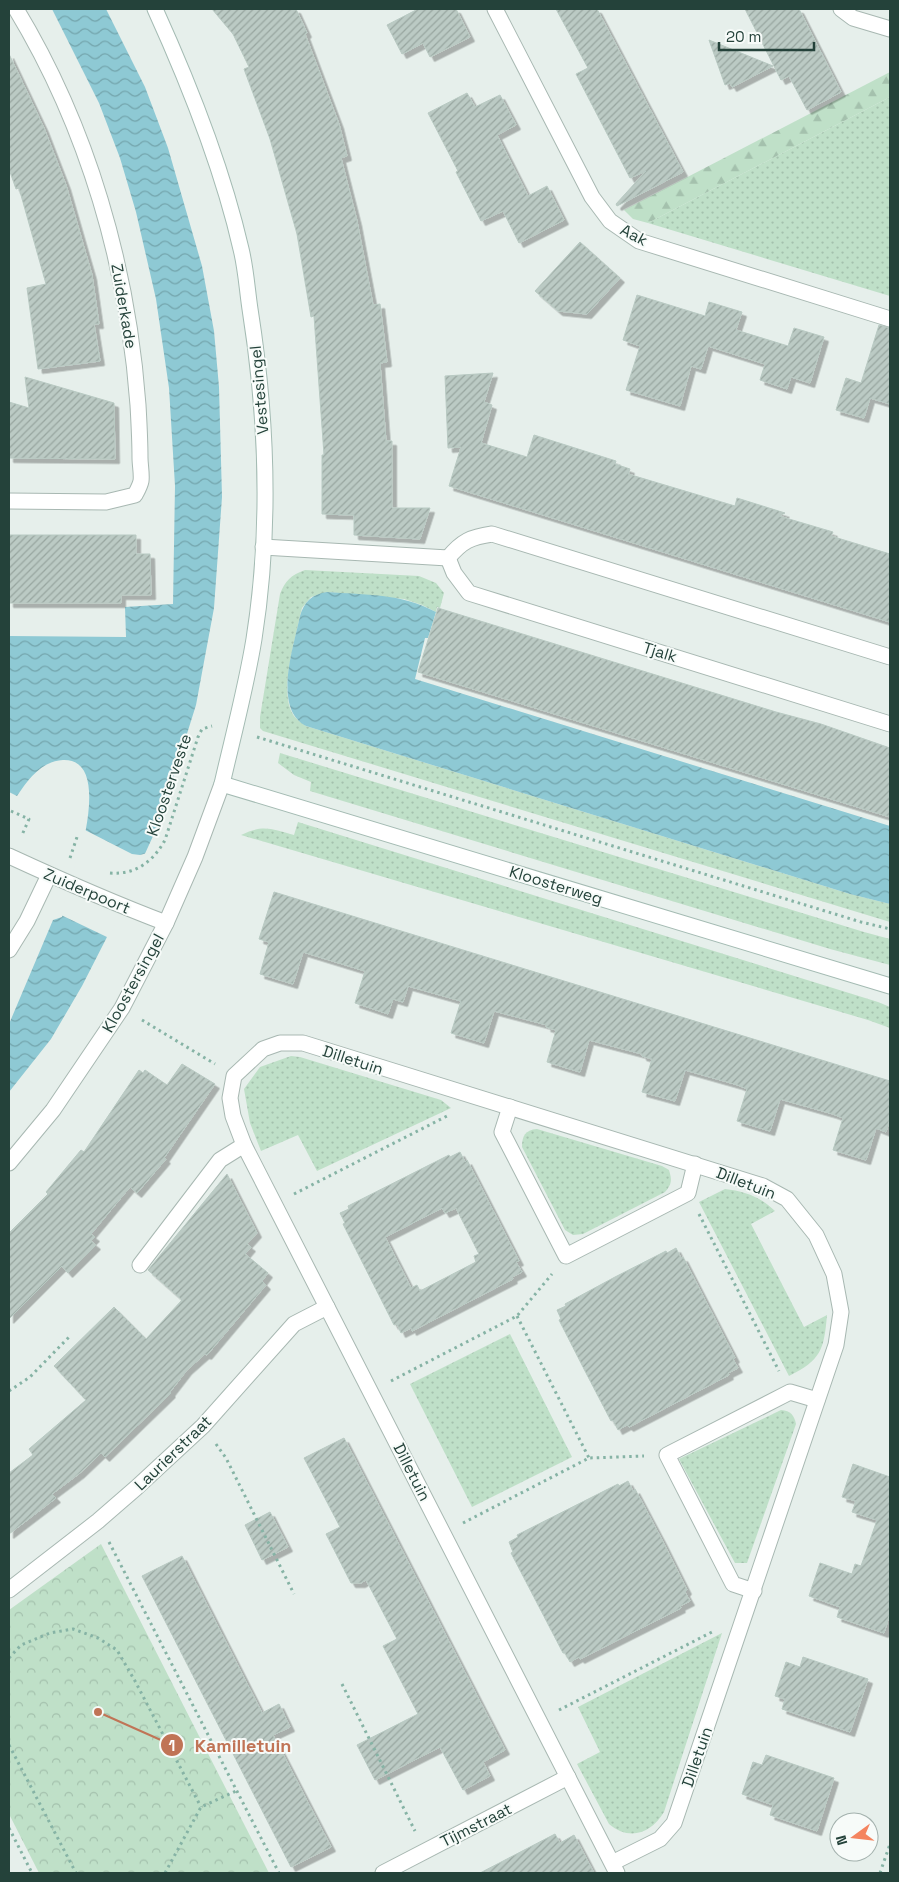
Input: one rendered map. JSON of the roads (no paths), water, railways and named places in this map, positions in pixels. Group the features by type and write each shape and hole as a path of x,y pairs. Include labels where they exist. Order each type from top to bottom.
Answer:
{"street":[{"name":"Zuiderkade","path":"9,501 106,502 135,495 141,481 140,425 136,371 118,266 85,153 35,40 16,9"},
{"name":"Vestesingel","path":"155,9 185,75 220,176 241,250 257,351 264,444 263,547 254,639 222,784"},
{"name":"Aak","path":"495,9 592,197 610,221 639,241 890,319"},
{"path":"841,9 853,18 890,29"},
{"path":"263,547 448,558 457,547 473,537 492,534 890,657"},
{"name":"Tjalk","path":"448,558 454,574 469,593 890,724"},
{"name":"Kloostersingel","path":"9,1163 53,1110 122,1008 166,923 195,857 222,784"},
{"name":"Kloosterweg","path":"222,784 890,986"},
{"name":"Zuiderpoort","path":"9,856 130,910 166,923"},
{"path":"9,950 27,921 50,875"},
{"name":"Dilletuin","path":"280,1043 302,1044 510,1107 763,1186 788,1200 816,1235 834,1274 841,1312 836,1345 674,1823 660,1839 614,1868 244,1144 233,1116 230,1098 234,1076 263,1049 280,1043"},
{"name":"Dilletuin","path":"510,1107 502,1132 566,1256 688,1193 695,1164"},
{"path":"140,1265 220,1160 244,1144"},
{"name":"Laurierstraat","path":"9,1590 98,1522 202,1426 294,1324 327,1307"},
{"path":"754,1591 733,1584 667,1454 790,1392 817,1400"},
{"name":"Tijmstraat","path":"383,1873 568,1777"}],"water":[{"path":"52,9 106,9 145,87 168,148 202,266 214,331 219,387 222,497 214,608 196,705 159,823 106,939 82,986 51,1039 9,1092 9,1024 53,920 62,917 80,855 89,802 87,780 79,765 63,760 48,764 36,772 17,796 9,792 9,636 126,637 125,607 173,604 175,486 169,388 156,299 136,212 120,158 99,103"},
{"path":"327,592 396,598 436,612 428,638 425,638 415,679 890,826 890,904 850,894 306,726 296,717 290,705 288,676 290,659 300,616 304,607 313,597"}],"place":[{"name":"Kamilletuin","path":"98,1712"}]}
